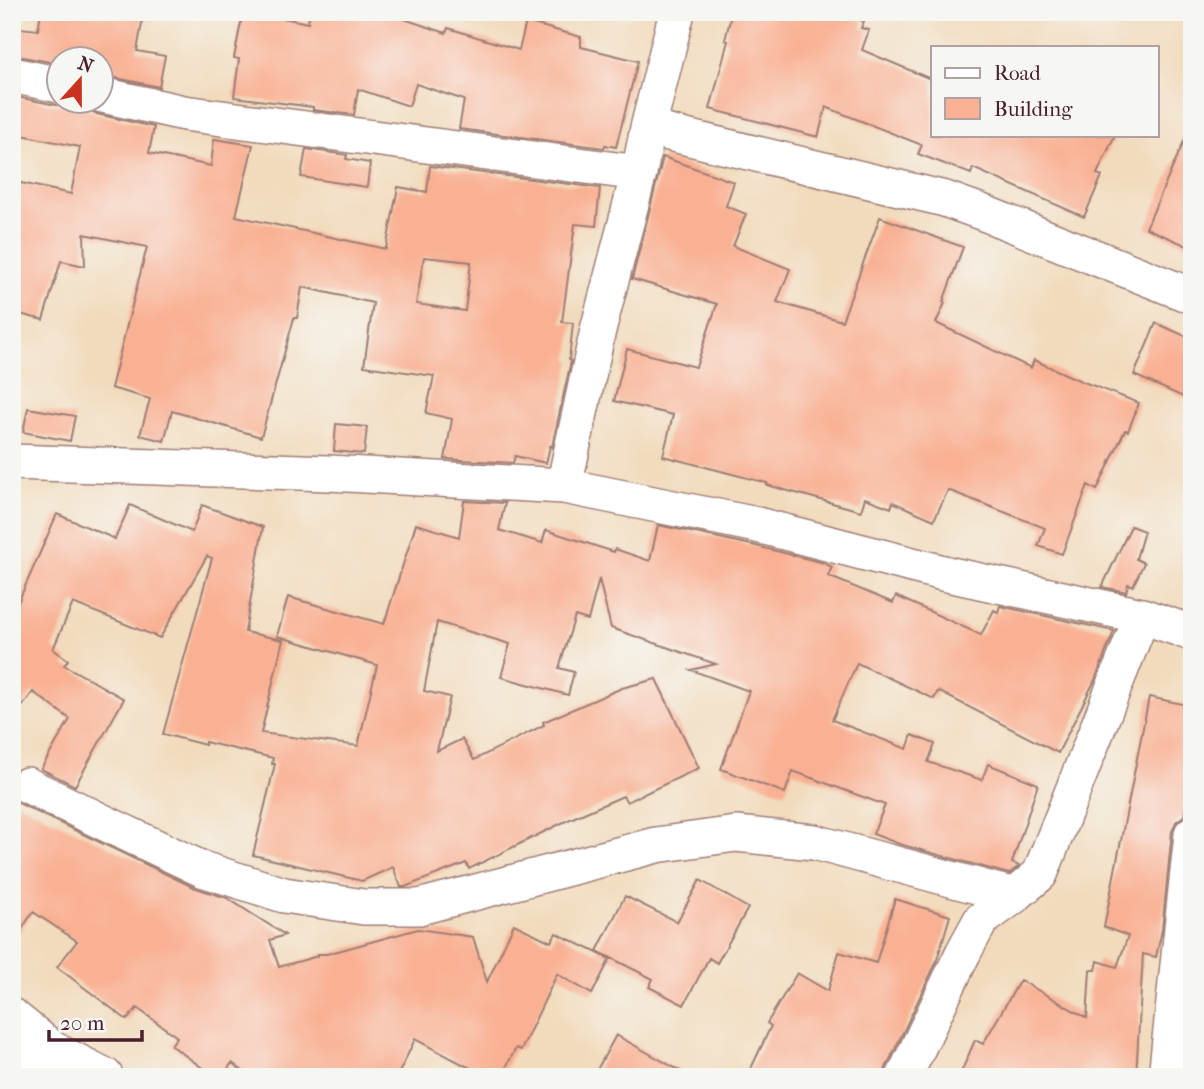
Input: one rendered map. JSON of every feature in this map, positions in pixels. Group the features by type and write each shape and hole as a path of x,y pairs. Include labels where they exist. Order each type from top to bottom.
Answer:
{"street":[{"path":"565,485 598,330 677,12"},
{"path":"12,75 46,82"},
{"path":"116,98 184,113 639,173"},
{"path":"648,128 945,199 1192,296"},
{"path":"12,463 329,472 565,485 757,525 947,574 1142,617 1192,633"},
{"path":"904,1077 981,920 1040,874 1142,617"},
{"path":"27,785 202,869 284,895 364,907 419,906 656,845 736,834 814,842 1014,896"},
{"path":"1166,1077 1192,834"},
{"path":"12,1018 52,1051 104,1077"},
{"path":"12,1076 52,1051"}],"building":[{"path":"41,12 144,12 137,51 165,56 159,87 116,78 116,46 46,46 46,61 12,55 12,27 38,30"},
{"path":"243,12 308,23 310,12 383,12 446,33 448,28 519,50 526,22 581,37 581,47 638,61 616,147 605,145 604,148 459,129 464,100 416,84 409,106 358,89 354,115 234,97 239,59 234,58"},
{"path":"732,12 859,12 857,19 864,21 861,28 869,30 862,50 931,79 931,136 1115,136 1097,174 1102,176 1084,217 973,168 971,174 918,154 922,145 826,107 818,137 710,109 728,41 725,40"},
{"path":"12,96 46,103 46,116 106,116 154,127 149,153 211,166 214,139 253,145 236,216 386,249 398,187 427,192 430,166 600,188 596,226 575,224 562,322 573,323 571,361 546,463 515,456 513,463 445,459 452,419 426,413 434,376 364,366 373,303 302,287 297,318 294,318 261,437 172,411 164,441 140,435 150,399 111,388 147,247 84,234 85,266 61,261 43,320 12,312 12,181 71,194 80,147 12,133","holes":["424,257 471,262 465,311 416,304"]},
{"path":"1192,123 1192,248 1146,228"},
{"path":"306,149 347,155 346,159 370,163 367,187 301,177"},
{"path":"663,157 734,182 726,206 746,214 733,246 790,269 777,302 842,321 880,217 963,247 936,323 1031,368 1034,360 1139,403 1128,431 1125,430 1097,490 1088,485 1062,554 1038,546 1045,528 948,490 934,520 893,502 891,508 865,498 861,511 663,456 673,415 614,401 627,349 696,367 717,304 632,279"},
{"path":"1156,323 1192,339 1192,401 1134,375"},
{"path":"28,408 75,416 70,441 23,432"},
{"path":"336,424 367,427 364,454 334,451"},
{"path":"464,501 505,503 499,530 542,543 546,530 650,561 658,525 824,563 832,567 828,576 893,603 896,596 981,635 994,610 998,612 1000,606 1114,631 1095,680 1058,753 938,691 934,699 857,663 832,720 907,749 912,735 935,744 928,762 982,780 988,764 1038,784 1012,863 1019,866 1009,874 899,844 873,834 885,805 793,771 785,793 721,769 749,691 691,670 716,664 611,628 599,579 588,620 575,616 559,668 574,672 568,695 501,677 510,644 437,622 424,691 450,697 437,751 462,739 474,760 544,725 543,722 622,688 656,679 699,768 627,802 623,796 568,820 469,869 466,863 405,887 401,887 393,867 362,881 253,855 275,764 272,764 273,758 163,734 212,558 207,556 160,638 73,603 53,649 68,660 64,665 124,699 75,786 41,769 70,719 33,692 12,720 12,616 57,514 115,539 130,505 192,532 202,505 263,527 245,632 283,640 261,733 358,746 377,665 277,636 288,597 384,624 416,524 459,537"},
{"path":"1131,526 1144,531 1136,559 1144,563 1133,586 1128,584 1126,592 1102,587"},
{"path":"1149,697 1192,706 1192,775 1184,816 1176,822 1172,832 1162,930 1156,957 1143,954 1136,1077 959,1077 975,1040 983,1044 1020,980 1087,1018 1090,970 1096,970 1098,961 1117,967 1128,936 1104,927"},
{"path":"12,798 193,887 227,898 285,935 270,940 279,967 318,954 327,954 418,929 473,937 487,982 514,924 551,942 556,933 610,959 592,994 557,974 521,1050 516,1048 501,1077 487,1077 415,1039 397,1077 251,1077 232,1063 222,1077 215,1077 171,1045 177,1037 137,1008 127,1020 57,967 77,941 33,912 12,944"},
{"path":"700,880 748,908 717,963 709,958 684,1005 649,987 653,979 597,951 625,896 677,922"},
{"path":"895,899 950,916 936,963 884,1077 747,1077 771,1026 767,1023 797,973 828,991 839,952 876,963"},
{"path":"616,1035 691,1077 593,1077"}]}
